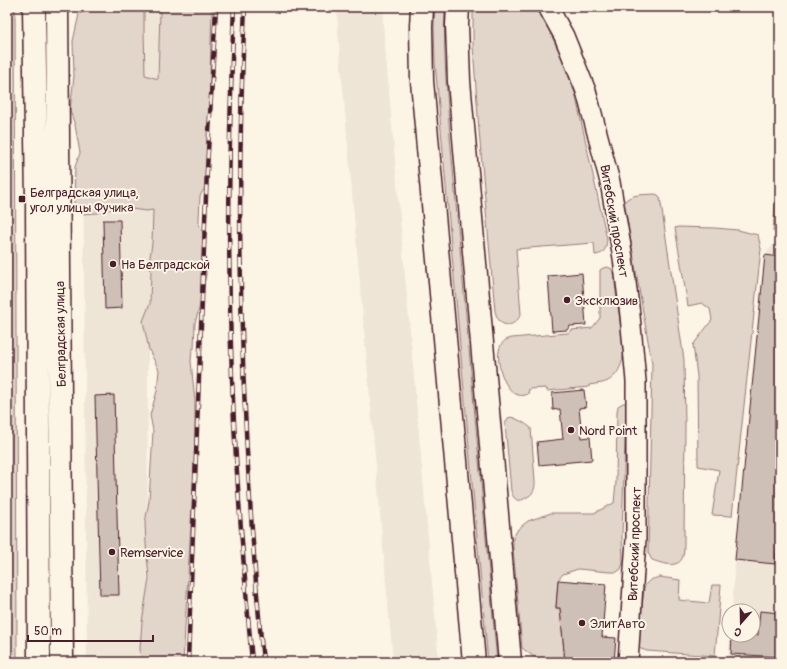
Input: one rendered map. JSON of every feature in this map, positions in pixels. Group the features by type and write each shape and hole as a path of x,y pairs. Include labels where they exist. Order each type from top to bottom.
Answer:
{"main road":[{"name":"Белградская улица","path":"57,7 62,662"},
{"path":"422,7 422,81 474,662"},
{"path":"458,7 457,25 459,81 510,662"},
{"name":"Белградская улица","path":"34,14 37,200 39,662"}],"street":[{"name":"Витебский проспект","path":"548,7 564,36 586,91 610,182 623,258 630,315 636,381 636,540 628,662"}],"shaded area":[{"path":"85,7 212,7 207,184 200,196 199,220 199,224 205,238 206,275 195,323 194,349 192,349 191,361 195,402 195,455 183,662 141,662 140,648 142,622 149,578 145,523 149,501 153,431 150,415 157,391 159,370 149,350 143,321 150,304 151,271 149,265 152,243 153,210 146,211 118,207 98,213 80,214 74,202 75,167 80,153 75,125 70,111 74,76 73,41 79,14 85,11","holes":["160,10 158,79 145,75 144,11"]},
{"path":"337,7 384,7 383,23 439,662 393,662"},
{"path":"435,7 445,7 445,56 450,137 497,662 488,662 435,62"},
{"path":"473,7 537,7 561,56 575,93 607,239 603,252 595,255 594,243 516,249 521,314 515,322 507,325 500,321 495,311 479,131 473,46"},
{"path":"15,8 17,662 7,662 7,17"},
{"path":"160,11 148,349 147,662 87,662 82,12"},
{"path":"780,151 780,232 773,231"},
{"path":"655,194 660,197 684,360 684,550 681,560 674,564 665,564 652,560 648,553 652,364 624,202 630,197"},
{"path":"675,228 738,230 758,235 761,249 732,516 712,515 719,470 698,466 697,376 693,345 712,320 710,309 702,303 688,306"},
{"path":"780,237 780,662 728,662 729,643 761,643 761,603 732,603 735,560 765,255"},
{"path":"608,267 612,269 614,277 624,350 621,366 618,371 612,379 589,385 589,387 547,391 546,388 529,389 528,394 521,395 514,393 508,387 501,371 499,354 502,344 506,340 512,338 568,333 571,330 592,328 600,318 600,270"},
{"path":"623,403 626,405 622,536 623,563 621,569 617,572 578,569 563,574 558,580 556,608 560,608 565,662 541,662 522,648 513,538 518,529 528,521 551,513 594,513 614,503 616,482 617,412 618,406"},
{"path":"511,417 521,421 531,428 535,487 531,495 522,500 515,499 511,491 505,424 508,418"},
{"path":"660,577 680,580 679,600 709,603 712,585 721,585 715,656 647,651 638,647 644,588 650,580"}],"building":[{"name":"На Белградской","path":"103,220 120,220 122,308 105,309"},
{"path":"765,255 780,257 780,537 778,536 775,564 735,560"},
{"name":"Эксклюзив","path":"582,273 586,325 570,326 567,330 552,331 548,276"},
{"name":"Nord Point","path":"584,390 586,407 579,408 582,438 590,437 592,460 539,465 537,442 563,439 560,409 553,410 552,393"},
{"path":"114,395 119,595 100,595 95,396"},
{"name":"ЭлитАвто","path":"558,580 606,584 602,637 616,638 614,662 565,662 560,608 556,608"},
{"path":"761,611 780,613 780,657 731,654 732,643 761,643"}],"railway":[{"path":"188,662 207,170 216,7"},
{"path":"234,7 230,111 230,318 234,422 244,572 252,662"},
{"path":"245,7 240,171 242,334 250,498 263,662"}],"place":[{"name":"Белградская улица, угол улицы Фучика","path":"22,199"},
{"name":"На Белградской","path":"113,264"},
{"name":"Эксклюзив","path":"567,300"},
{"name":"Nord Point","path":"571,430"},
{"name":"Remservice","path":"112,552"},
{"name":"ЭлитАвто","path":"582,623"}]}
